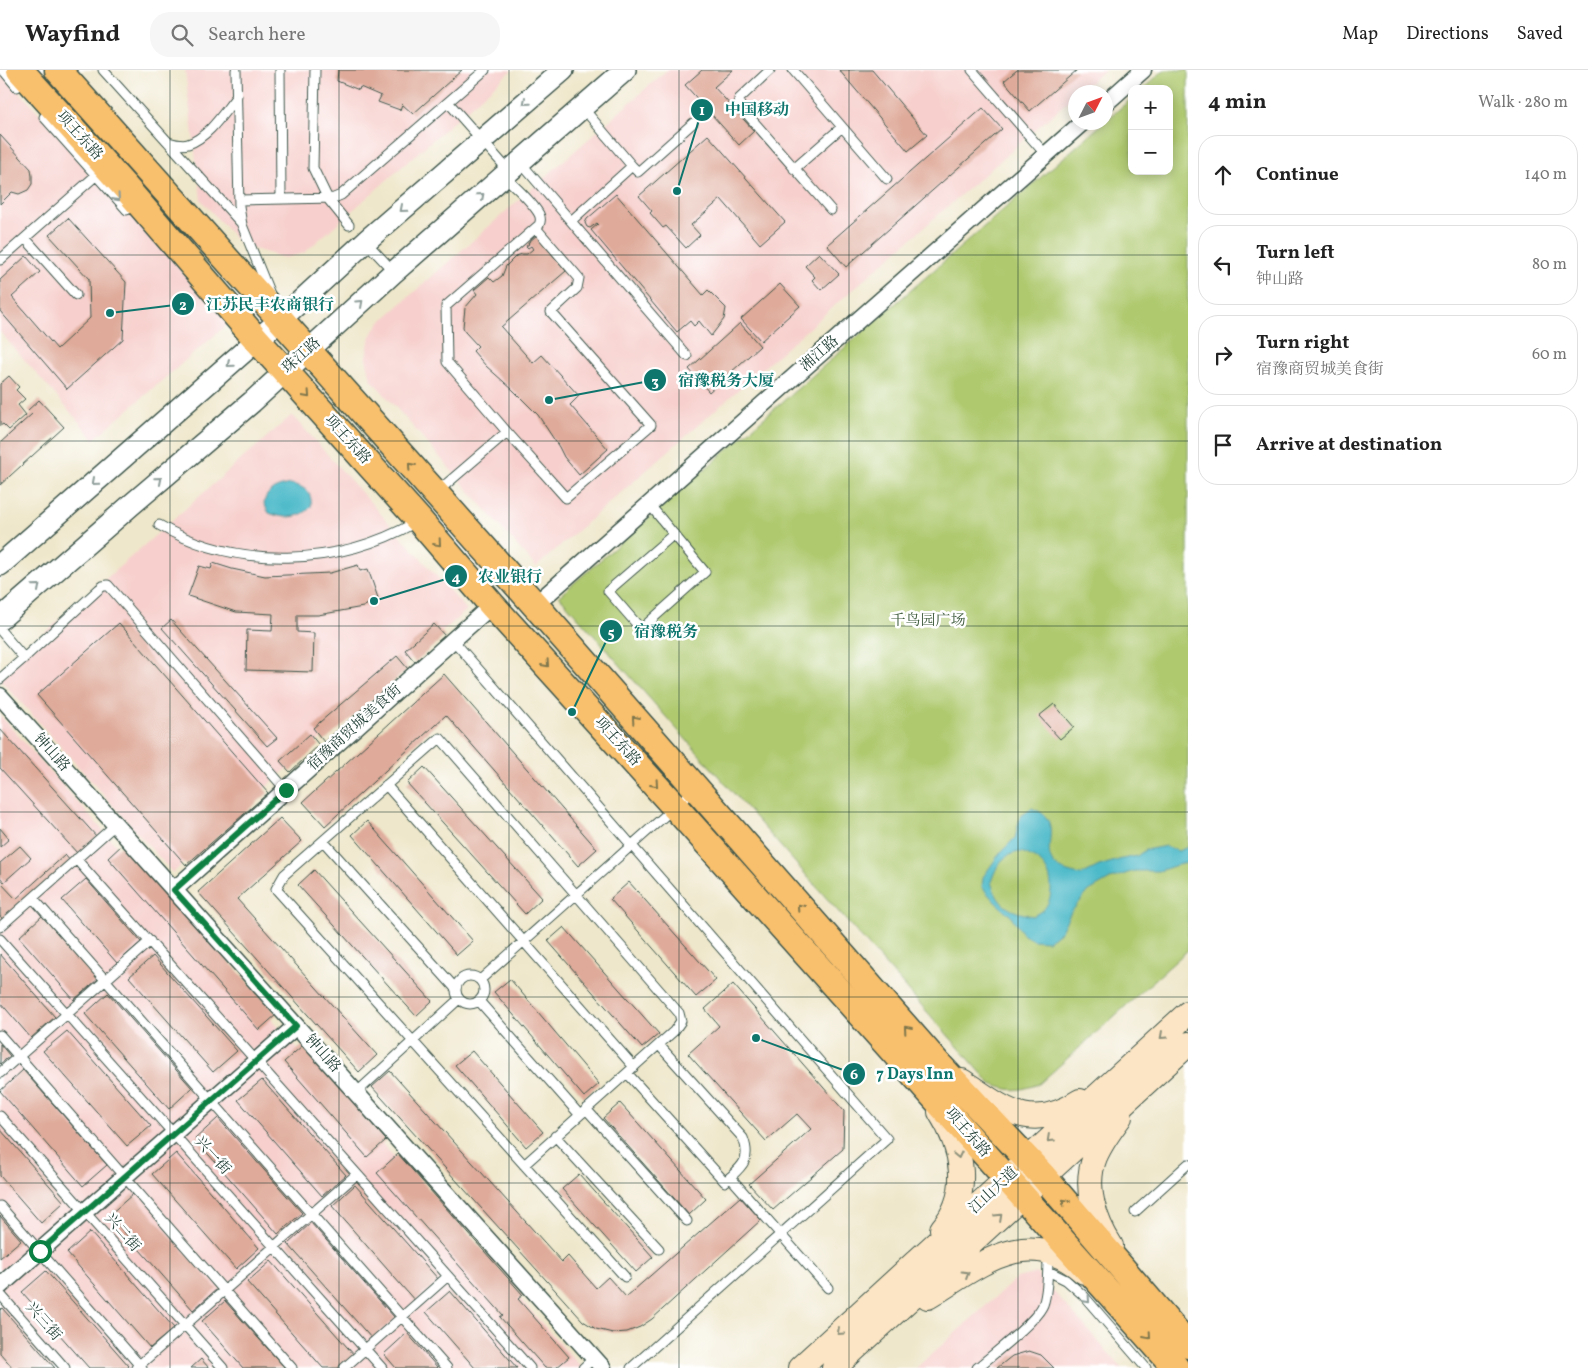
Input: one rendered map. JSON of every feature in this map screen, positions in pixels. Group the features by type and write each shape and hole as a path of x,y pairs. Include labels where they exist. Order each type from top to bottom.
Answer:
{"main road":[{"name":"项王东路","path":"58,70 113,161 252,345 419,520 492,605 675,807 930,1073 1036,1168 1103,1244 1134,1301 1176,1368"},
{"name":"项王东路","path":"20,80 113,161 280,320 308,350 696,788 930,1073 1015,1187 1134,1301 1188,1345"},
{"name":"江山大道","path":"800,1368 871,1319 1146,1067 1188,1013"},
{"name":"江山大道","path":"1146,1067 1188,1044"},
{"path":"930,1073 999,1106 1027,1117 1053,1115 1146,1067"},
{"path":"1134,1301 1100,1229 1092,1203 1091,1176 1095,1157 1146,1067"},
{"path":"871,1319 946,1224 958,1202 962,1183 959,1157 930,1073"},
{"path":"871,1319 991,1259 1015,1250 1035,1249 1048,1262 1060,1256 1134,1301"},
{"name":"江山大道","path":"834,1368 871,1319"}],"street":[{"path":"0,565 252,345 366,241 563,70"},
{"name":"珠江路","path":"0,619 625,70"},
{"path":"1113,97 1143,70"},
{"name":"湘江路","path":"535,605 1074,130"},
{"name":"宿豫商贸城美食街","path":"174,890 492,605"},
{"name":"钟山路","path":"0,696 356,1092 593,1365"},
{"path":"0,1286 296,1026"}],"lane":[{"path":"2,70 20,80"},
{"path":"103,70 242,225"},
{"path":"236,70 239,200 242,225 280,320"},
{"path":"280,70 281,199"},
{"path":"315,70 313,168 328,199 349,225"},
{"path":"239,200 334,198 485,70"},
{"path":"770,70 744,92 739,99 740,106 831,210"},
{"path":"793,70 887,179"},
{"path":"972,70 1046,156"},
{"path":"168,142 179,145 188,144 200,137 214,124 237,96"},
{"path":"448,102 482,141 511,170 570,221 687,356"},
{"path":"582,107 638,172 693,123"},
{"path":"40,112 113,161 136,219"},
{"path":"794,168 842,127"},
{"path":"0,260 113,161"},
{"path":"570,221 632,166"},
{"path":"511,170 539,214 541,221 536,228 446,306 447,362 566,498 651,425 552,312 577,288 579,278 536,228"},
{"path":"25,238 76,295"},
{"path":"366,241 394,272"},
{"path":"435,494 507,432"},
{"path":"649,504 674,534 705,572 641,628 608,591 674,534"},
{"path":"159,525 195,543 221,550 272,557 292,557 338,552 371,543 403,530 419,520"},
{"path":"0,679 99,589 108,585 286,790"},
{"path":"0,630 24,658"},
{"path":"453,640 887,1139 631,1368"},
{"path":"524,1164 674,1031 681,1021 679,1013 440,738 284,875 276,889 625,1277"},
{"path":"386,785 524,942 724,1182 740,1168 747,1157 744,1138 659,1044"},
{"path":"480,980 696,788"},
{"path":"0,927 115,824"},
{"path":"323,841 456,988 459,999"},
{"path":"76,859 530,1368"},
{"path":"33,898 447,1368"},
{"name":"兴一街","path":"0,939 382,1368"},
{"path":"0,1073 150,941"},
{"path":"456,988 456,984 463,977 472,976 480,980 484,989 479,1001 470,1004 459,999"},
{"path":"356,1092 459,999"},
{"path":"479,1001 687,1221"},
{"path":"0,1035 292,1368"},
{"name":"兴二街","path":"0,1116 223,1368"},
{"path":"556,1136 658,1249"},
{"path":"1135,1212 1188,1164"},
{"path":"0,1206 139,1367 357,1174"},
{"path":"730,1177 828,1288"},
{"path":"977,1368 1034,1318 1043,1306 1048,1262"},
{"path":"1048,1262 1083,1295 1146,1368"},
{"path":"344,1368 448,1276"},
{"name":"兴三街","path":"0,1294 65,1368"}],"shaded area":[{"path":"0,70 229,323 94,439 0,332"},
{"path":"185,70 512,70 304,253 285,258 241,245 201,200"},
{"path":"667,70 1105,70 1087,85 1068,85 1068,101 536,567 371,379 366,358 370,336 380,322"},
{"path":"292,415 467,610 275,779 173,873 0,679 0,672"},
{"path":"0,715 582,1368 0,1368"},
{"path":"1037,1273 1122,1368 916,1368 1017,1278"}],"green space":[{"name":"千鸟园广场","path":"1164,70 1188,70 1188,950 1039,1084 1026,1088 1010,1089 991,1084 559,596 1095,130 1113,130 1113,115 1128,101 1128,175 1173,175 1173,85 1147,85"}],"water":[{"path":"290,484 303,488 309,494 311,497 311,507 302,514 292,517 269,513 264,504 267,495 277,488"},
{"path":"1032,808 1043,814 1049,822 1050,857 1064,871 1081,875 1099,866 1137,856 1145,850 1166,846 1178,851 1188,847 1188,863 1159,871 1134,871 1110,879 1089,891 1071,912 1061,931 1048,941 1033,940 1024,935 1010,915 982,887 983,877 1000,853 1015,838 1020,817","holes":["1021,852 1033,857 1043,865 1049,875 1051,894 1048,903 1043,910 1033,916 1011,910 1001,902 991,882 1001,861 1009,855"]}],"building":[{"path":"338,70 462,70 413,114 402,104 400,110 378,102 381,96 360,87 359,90 337,81"},
{"path":"702,70 733,70 714,87 754,131 739,145 685,85"},
{"path":"839,70 872,70 927,135 908,151"},
{"path":"1017,70 1077,70 1030,111 1004,81"},
{"path":"983,108 1002,129 846,267 827,245"},
{"path":"0,135 31,169 32,184 28,190 19,194 12,192 0,204"},
{"path":"708,135 785,222 760,244 721,199 691,225 700,235 686,248 666,226 663,228 639,196"},
{"path":"616,194 703,295 708,290 726,308 724,319 711,336 699,321 694,326 690,321 677,332 591,230 598,224 590,228 587,227 585,223 587,219"},
{"path":"68,218 126,282 123,339 67,389 0,311 0,280 26,256 40,272 12,297 57,349 90,318 89,279 49,235"},
{"path":"538,234 542,242 566,271 501,327 533,363 542,355 579,396 570,405 608,449 579,475 564,457 538,415 486,366 473,351 478,346 465,332 463,327 465,308 477,294 474,290 489,277 494,282 502,276 506,266 516,256 527,254 533,249 531,246 528,248 526,246"},
{"path":"819,253 839,274 821,290 812,280 815,277 805,266"},
{"path":"780,284 800,306 761,341 741,319"},
{"path":"740,323 760,346 709,392 689,369"},
{"path":"9,376 19,387 16,390 25,399 18,405 26,415 9,430 3,424 0,426 0,384"},
{"path":"39,400 64,427 0,485 0,443 32,414 28,410"},
{"path":"213,563 265,576 330,573 358,565 360,571 368,569 378,598 363,607 318,615 297,615 297,632 314,633 313,672 246,670 247,630 272,631 273,614 236,612 188,596 199,566 211,569"},
{"path":"171,620 277,738 267,746 162,628"},
{"path":"119,623 268,793 186,865 37,695"},
{"path":"434,624 445,636 415,662 405,650"},
{"path":"397,656 408,669 324,742 313,728"},
{"path":"444,674 597,849 578,866 446,715 325,826 303,802"},
{"path":"1054,704 1074,727 1060,739 1039,716"},
{"path":"0,729 97,837 78,854 0,768"},
{"path":"310,734 319,745 290,772 280,761"},
{"path":"424,767 542,898 525,914 407,783"},
{"path":"280,818 302,841 237,899 377,1055 359,1072 198,892"},
{"path":"367,821 473,941 457,955 352,835"},
{"path":"0,828 9,839 0,847"},
{"path":"123,844 277,1014 259,1030 108,858"},
{"path":"20,846 31,858 4,882 0,877 0,863"},
{"path":"65,855 71,862 4,921 0,916 0,882 16,899"},
{"path":"314,870 432,1001 416,1016 298,885"},
{"path":"86,879 141,942 117,963 62,900"},
{"path":"629,882 716,980 696,997 610,899"},
{"path":"42,916 98,979 74,1000 19,937"},
{"path":"564,927 659,1034 642,1048 548,941"},
{"path":"0,954 55,1017 31,1038 0,1002"},
{"path":"153,956 237,1051 213,1072 129,977"},
{"path":"510,979 599,1084 584,1097 494,992"},
{"path":"733,984 844,1111 843,1149 773,1210 749,1184 811,1129 797,1114 766,1141 688,1054 719,1026 705,1009"},
{"path":"108,993 192,1088 169,1109 85,1014"},
{"path":"67,1031 151,1126 127,1146 43,1051"},
{"path":"0,1044 10,1056 0,1064"},
{"path":"303,1045 386,1140 367,1157 284,1062"},
{"path":"472,1051 543,1132 526,1147 455,1065"},
{"path":"23,1070 107,1165 83,1186 0,1091"},
{"path":"390,1071 562,1262 568,1256 596,1288 608,1277 626,1297 740,1197 761,1220 652,1319 640,1327 627,1332 613,1333 596,1329 583,1321 372,1087"},
{"path":"262,1080 346,1175 322,1196 238,1100"},
{"path":"620,1103 706,1199 689,1215 603,1118"},
{"path":"218,1118 302,1213 278,1234 195,1139"},
{"path":"0,1129 64,1202 41,1223 0,1176"},
{"path":"176,1153 259,1248 236,1269 152,1174"},
{"path":"398,1154 523,1295 518,1299 569,1357 556,1368 545,1368 500,1317 503,1315 377,1173"},
{"path":"579,1174 653,1257 636,1272 562,1189"},
{"path":"355,1185 439,1280 415,1301 332,1206"},
{"path":"133,1194 217,1289 193,1310 109,1215"},
{"path":"0,1216 21,1240 0,1258"},
{"path":"311,1223 395,1318 372,1339 288,1244"},
{"path":"90,1232 174,1328 150,1348 67,1253"},
{"path":"271,1261 355,1356 342,1368 323,1368 247,1282"},
{"path":"46,1271 129,1366 127,1368 89,1368 22,1292"},
{"path":"450,1291 517,1368 475,1368 426,1312"},
{"path":"225,1301 285,1368 243,1368 202,1321"},
{"path":"2,1308 55,1368 13,1368 0,1353 0,1310"},
{"path":"407,1333 438,1368 396,1368 384,1354"},
{"path":"1029,1351 1041,1355 1054,1368 997,1368 1012,1356"},
{"path":"201,1359 209,1368 191,1368"}],"place":[{"name":"中国移动","path":"677,191"},
{"name":"江苏民丰农商银行","path":"110,313"},
{"name":"宿豫税务大厦","path":"549,400"},
{"name":"农业银行","path":"374,601"},
{"name":"宿豫税务","path":"572,712"},
{"name":"7 Days Inn","path":"756,1038"}],"route":[{"path":"40,1251 296,1026 174,890 286,790"}]}
